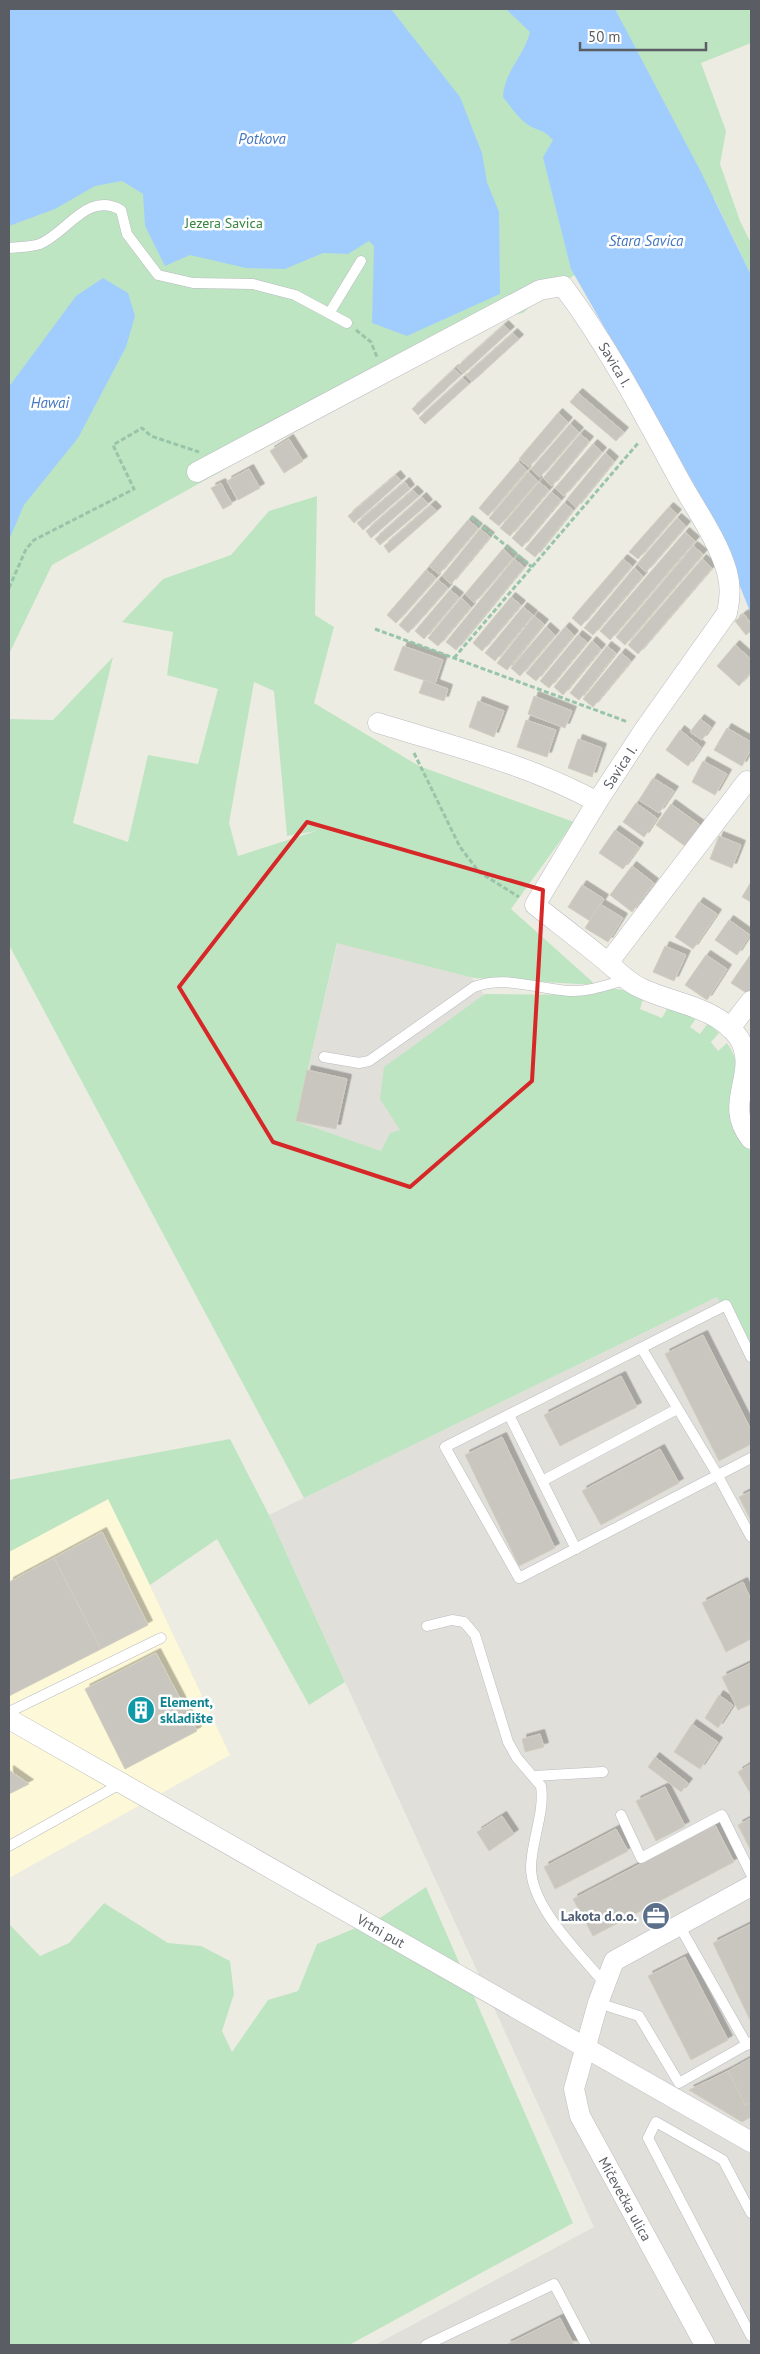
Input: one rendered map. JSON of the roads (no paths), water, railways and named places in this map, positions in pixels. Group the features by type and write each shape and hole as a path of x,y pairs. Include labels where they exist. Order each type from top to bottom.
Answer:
{"street":[{"name":"Savica I.","path":"200,463 540,290 563,286 583,314 654,432 719,553 727,571 730,600 727,613 644,730 597,802 535,905 608,963"},
{"name":"Savica I.","path":"378,723 505,763 573,788 597,802"},
{"path":"747,780 608,963 625,980 657,995 687,1003 712,1015 730,1028 740,1039 747,1055 748,1069 738,1111 739,1118 751,1139"},
{"path":"730,1028 751,1001"},
{"name":"Vrtni put","path":"9,1719 751,2142"},
{"name":"Mičevečka ulica","path":"705,2345 580,2116 574,2089 584,2046 601,1993 614,1961 680,1927 751,1886"}],"lane":[{"path":"9,248 40,244 92,206 110,204 121,210 127,234 158,275 193,283 253,284 295,295 330,312 347,323"},
{"path":"330,312 361,261"},
{"path":"324,1057 359,1063 369,1061 474,987 486,982 508,982 570,991 592,989 625,980"},
{"path":"751,1357 726,1305 642,1349 444,1447 518,1578 576,1550 717,1474 751,1458"},
{"path":"642,1349 717,1474 751,1538"},
{"path":"544,1480 677,1409"},
{"path":"509,1414 544,1480 576,1550"},
{"path":"427,1626 452,1620 464,1622 471,1628 508,1742 517,1758 541,1786 542,1794 531,1866 532,1882 536,1894 544,1910 601,1993 639,2016 679,2083 749,2044 680,1927"},
{"path":"9,1712 161,1638"},
{"path":"534,1776 603,1772"},
{"path":"9,1846 122,1783"},
{"path":"622,1815 641,1858 722,1815 751,1874"},
{"path":"751,2213 723,2160 656,2122 648,2138 751,2336"},
{"path":"426,2345 554,2284 586,2345"}],"water":[{"name":"Potkova","path":"9,9 391,9 460,97 482,153 487,182 499,212 500,294 407,336 372,323 374,246 369,241 348,254 323,253 285,269 246,268 190,255 165,266 145,226 143,194 122,181 95,186 55,209 9,226"},
{"name":"Stara Savica","path":"506,9 615,9 700,170 751,275 751,614 712,516 571,269 543,157 553,140 545,133 529,126 503,97 510,72 530,32"},
{"name":"Hawai","path":"103,278 128,293 135,316 126,347 78,438 24,505 9,540 9,383 11,384 76,296"}],"place":[{"name":"Element, skladište","path":"141,1710"},
{"name":"Lakota d.o.o.","path":"656,1916"}],"park label":[{"name":"Jezera Savica","path":"224,223"}]}
